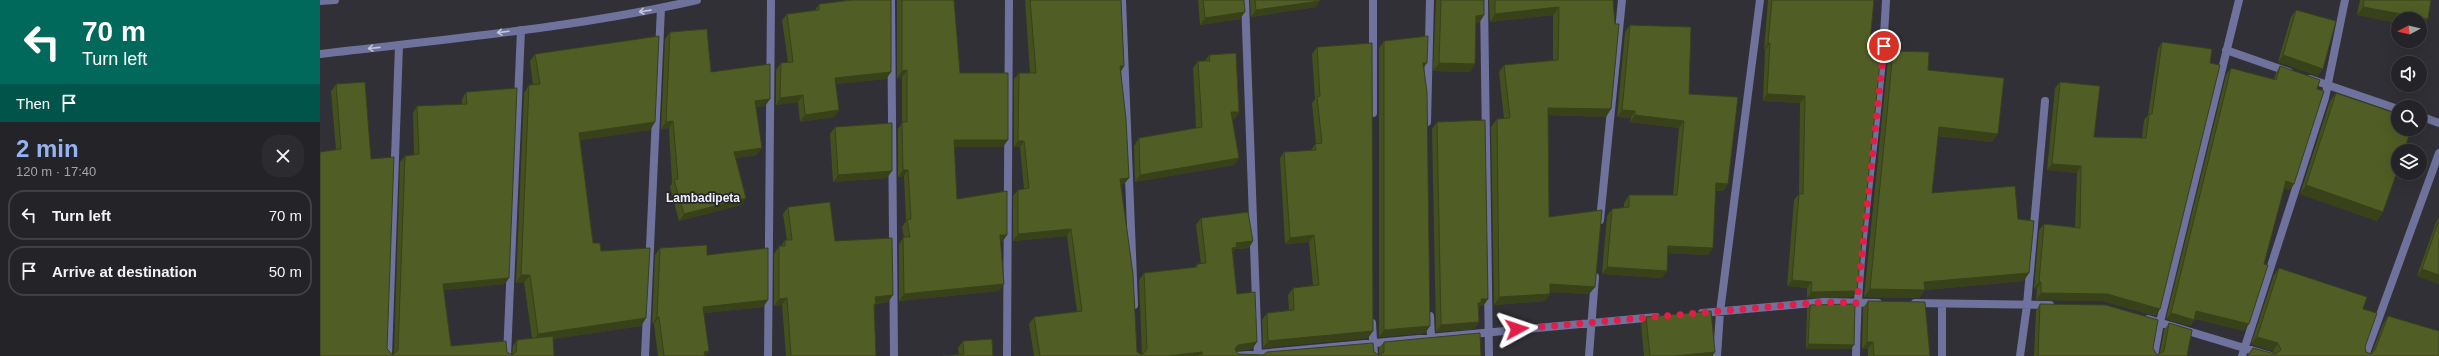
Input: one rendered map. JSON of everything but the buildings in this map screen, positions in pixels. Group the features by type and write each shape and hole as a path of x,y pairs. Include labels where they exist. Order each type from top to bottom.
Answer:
{"street":[{"path":"320,1 335,0"},
{"path":"320,54 521,30 661,8 697,0"},
{"path":"768,356 772,0"},
{"path":"891,0 894,356"},
{"path":"1007,356 1009,0"},
{"path":"1122,0 1135,316"},
{"path":"1245,0 1258,354"},
{"path":"1373,0 1373,119"},
{"path":"1426,127 1430,0"},
{"path":"1484,0 1489,356"},
{"path":"1600,228 1622,0"},
{"path":"1717,356 1720,312 1760,0"},
{"path":"1856,356 1857,303 1883,62 1886,0"},
{"path":"2154,356 2160,322 2238,0"},
{"path":"2242,356 2328,85 2345,0"},
{"path":"645,356 661,8"},
{"path":"507,356 521,30"},
{"path":"388,356 398,45"},
{"path":"2226,50 2391,107"},
{"path":"2020,356 2027,305 2045,101"},
{"path":"2427,119 2439,123"},
{"path":"2365,356 2439,153"},
{"path":"1589,356 1590,323 1596,268"},
{"path":"1689,314 1824,302 1888,303"},
{"path":"1903,303 2057,305"},
{"path":"1942,304 1942,356"},
{"path":"1430,306 1430,337"},
{"path":"1372,310 1372,342 1374,356"},
{"path":"1236,356 1372,342 1666,316"},
{"path":"2138,316 2246,347 2271,356"}],"district":[{"name":"Lambadipeta","path":"703,198"}],"route":[{"path":"1517,329 1824,302 1857,303 1884,46"}]}
